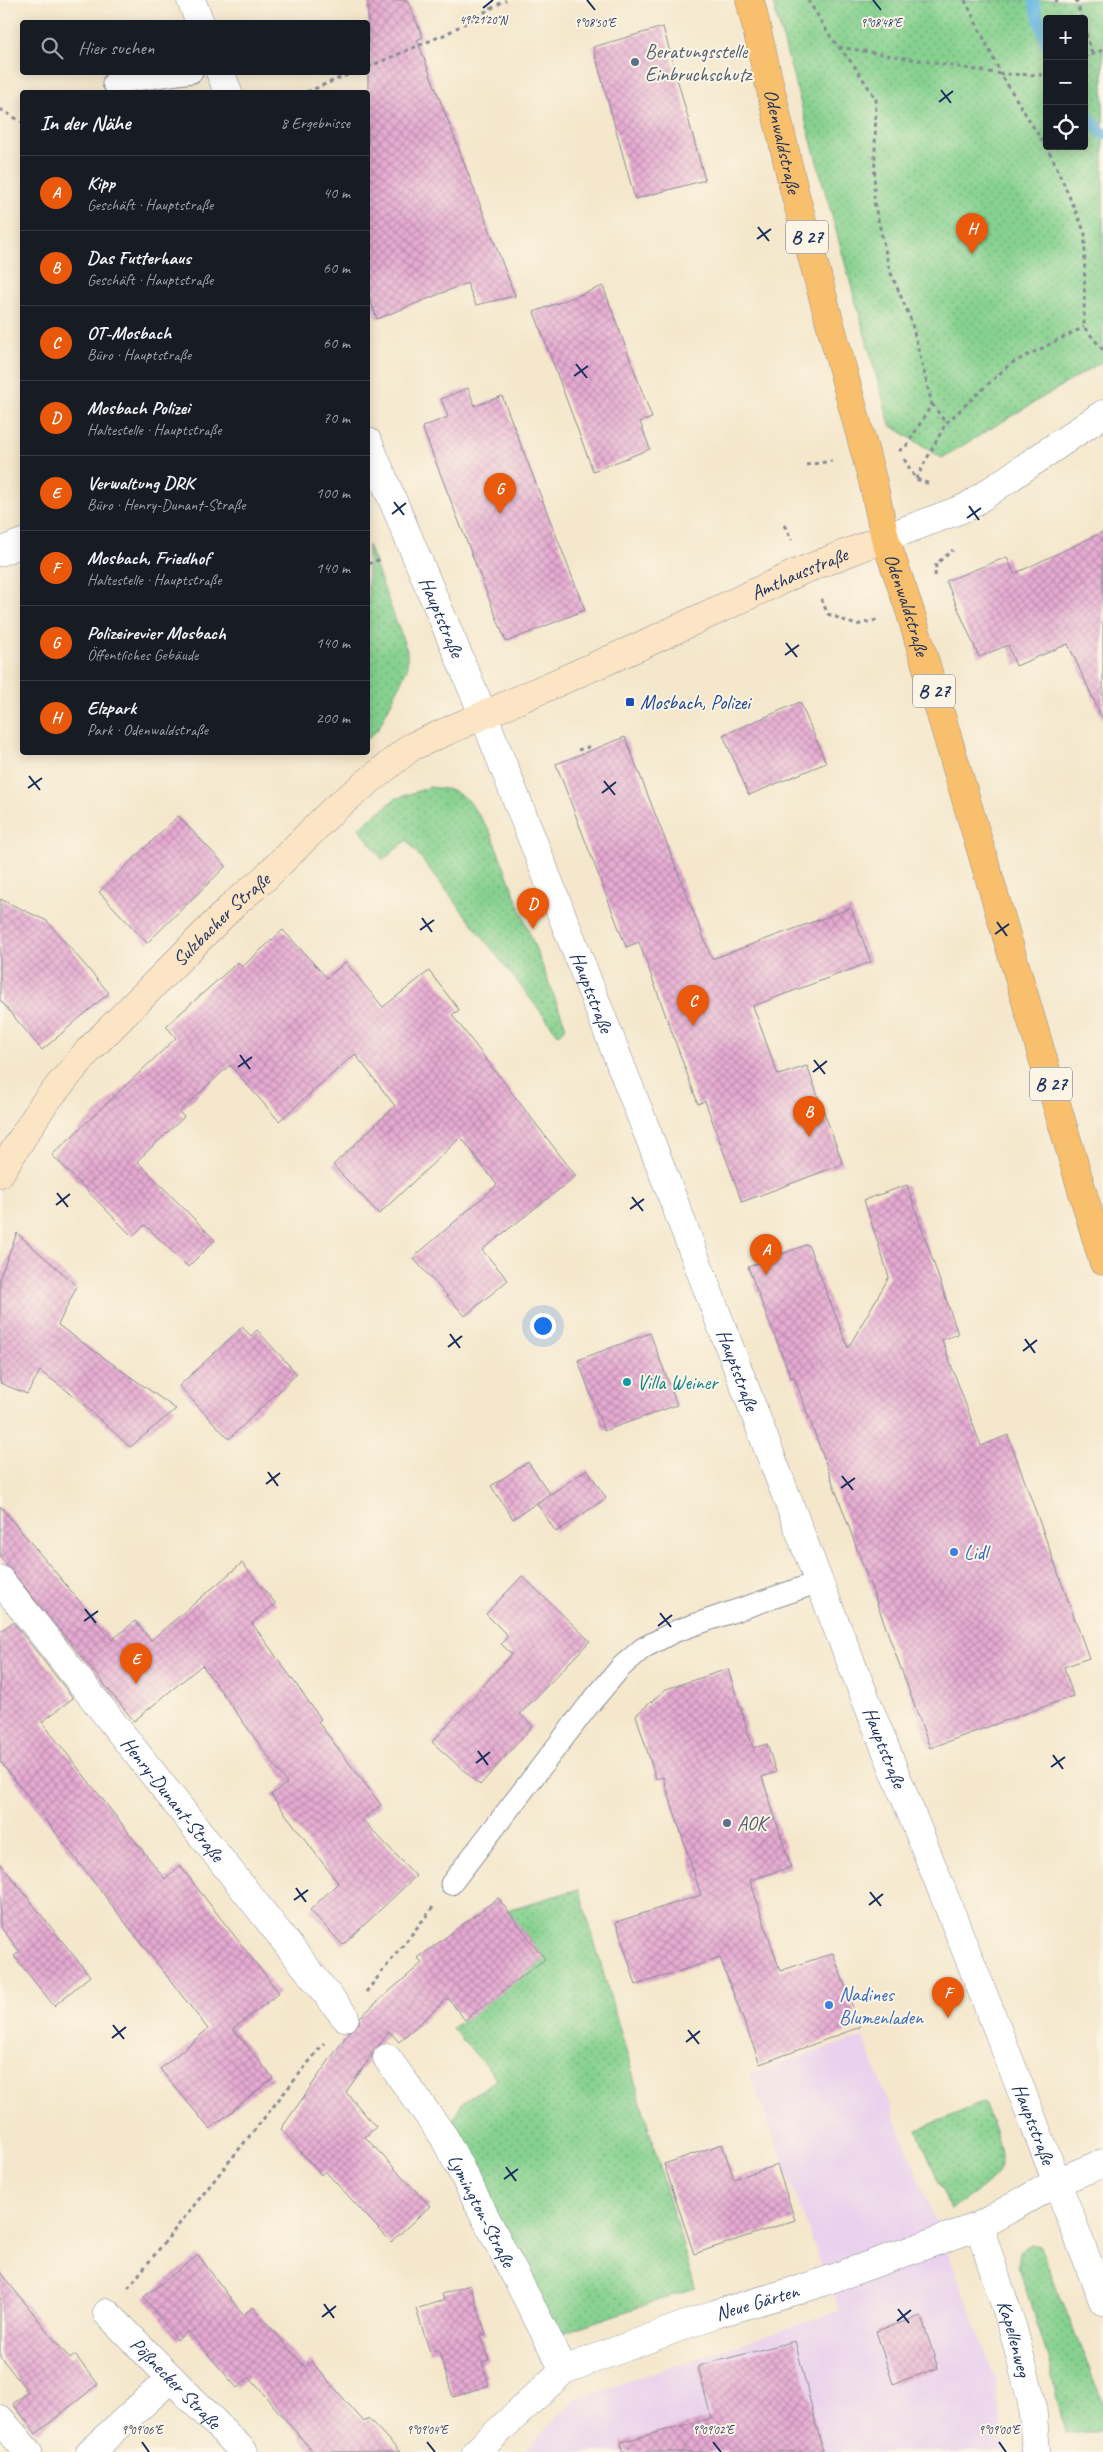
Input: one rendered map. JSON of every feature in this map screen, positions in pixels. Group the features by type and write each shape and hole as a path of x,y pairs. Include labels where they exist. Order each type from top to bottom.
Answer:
{"main road":[{"name":"Odenwaldstraße","path":"750,0 794,190 874,482 886,538 914,624 1103,1262"},
{"name":"Amthausstraße","path":"483,714 633,649 799,572 886,538"},
{"name":"Sulzbacher Straße","path":"0,1173 43,1106 88,1051 234,904 265,878 334,809 411,747 483,714"}],"street":[{"path":"191,0 199,20"},
{"path":"221,75 227,90"},
{"name":"Amthausstraße","path":"886,538 967,507 1103,414"},
{"name":"Hauptstraße","path":"370,447 483,714 660,1164 819,1582 1103,2301"},
{"path":"0,552 20,544"},
{"name":"Henry-Dunant-Straße","path":"0,1580 345,2017"},
{"name":"Lymington-Straße","path":"387,2058 444,2137 564,2370"},
{"name":"Neue Gärten","path":"476,2452 564,2370 715,2314 811,2286 979,2226 1057,2182 1103,2163"},
{"name":"Kapellenweg","path":"979,2226 1013,2329 1030,2394 1036,2452"},
{"name":"Pößnecker Straße","path":"107,2314 244,2452"},
{"path":"90,2452 171,2378"},
{"path":"0,2419 28,2452"}],"lane":[{"path":"113,83 170,75"},
{"path":"451,1884 588,1706 622,1667 643,1648 693,1625 819,1582"}],"path":[{"path":"370,66 446,34 506,0"},
{"path":"808,0 876,99 874,202 890,271 912,320 932,404 946,423"},
{"path":"965,0 1001,74 1053,159 1085,233 1084,326 1103,350"},
{"path":"1076,0 1081,15"},
{"path":"1088,40 1092,54"},
{"path":"839,47 1001,74 1043,75"},
{"path":"1088,56 1103,50"},
{"path":"311,90 347,75"},
{"path":"0,109 20,121"},
{"path":"916,479 946,423 1010,364 1084,326"},
{"path":"932,404 907,445 899,451 916,479 934,486 945,516"},
{"path":"578,750 588,746 589,750"},
{"path":"107,2314 451,1884"}],"shaded area":[{"path":"863,2037 955,2270 996,2381 1005,2452 524,2452 575,2399 839,2311 749,2073"}],"green space":[{"path":"772,0 1103,0 1103,361 942,458 890,425"},
{"path":"370,550 407,651 407,668 378,729 370,737"},
{"path":"430,787 452,790 468,800 490,831 566,1027 558,1034 407,840 383,860 359,828 395,799"},
{"path":"579,1889 695,2288 547,2338 444,2137 462,2103 498,2079 452,2028 544,1959 507,1910"},
{"path":"984,2102 998,2141 1001,2155 1000,2166 995,2176 985,2186 950,2209 917,2130"},
{"path":"1031,2244 1040,2246 1103,2403 1103,2430 1065,2433 1048,2358 1018,2265 1020,2251"}],"building":[{"path":"368,0 407,0 423,37 417,40 515,296 476,305 467,283 377,319 370,300 370,90 368,90 368,75 370,75 370,20 368,20"},
{"path":"663,27 705,180 635,199 593,47"},
{"path":"603,286 652,418 640,422 650,449 593,471 534,312"},
{"path":"468,388 475,406 502,396 585,610 506,642 422,427 448,417 441,399"},
{"path":"1103,532 1103,720 1068,644 1016,666 1008,645 979,657 946,581 1007,557 1014,574"},
{"path":"800,702 826,763 749,795 723,735"},
{"path":"625,737 712,959 851,908 871,962 753,1006 778,1075 807,1066 843,1164 742,1202 705,1101 698,1104 639,942 626,947 556,764"},
{"path":"178,816 226,866 147,943 99,892"},
{"path":"0,899 47,921 109,993 42,1050 0,1000"},
{"path":"283,930 327,978 345,962 383,1007 429,971 459,1010 452,1015 576,1176 482,1250 508,1280 465,1316 413,1258 497,1185 461,1137 379,1214 333,1165 395,1106 355,1054 279,1121 230,1065 179,1112 184,1117 137,1161 215,1240 188,1267 145,1225 132,1236 52,1155 176,1038 166,1026 238,962 242,967"},
{"name":"Lidl","path":"907,1185 958,1334 942,1340 981,1446 1008,1435 1089,1658 1064,1667 1073,1696 930,1748 794,1377 791,1378 748,1267 808,1244 848,1348 889,1277 864,1200"},
{"path":"17,1233 77,1286 58,1325 176,1409 130,1447 73,1395 40,1371 27,1394 0,1383 0,1277"},
{"path":"242,1327 251,1336 257,1330 297,1374 229,1439 179,1386"},
{"name":"Villa Weiner","path":"650,1333 677,1405 604,1431 578,1360"},
{"path":"528,1462 550,1494 513,1519 491,1486"},
{"path":"587,1469 606,1498 556,1532 537,1504"},
{"path":"0,1506 112,1640 135,1621 151,1640 242,1563 276,1604 252,1623 321,1719 318,1722 381,1805 362,1819 416,1876 343,1945 310,1910 338,1883 271,1795 287,1783 202,1665 134,1721 0,1557"},
{"path":"522,1576 590,1641 520,1714 533,1726 480,1785 432,1742 512,1654 501,1644 508,1636 486,1614"},
{"path":"13,1622 73,1698 42,1722 165,1879 180,1866 279,1993 233,2029 273,2078 210,2129 160,2069 208,2029 0,1761 0,1632"},
{"name":"AOK","path":"728,1669 753,1748 767,1744 776,1772 762,1777 791,1867 750,1880 780,1971 833,1953 860,2027 760,2064 720,1958 636,1985 616,1922 701,1895 663,1777 656,1779 636,1715 666,1689"},
{"path":"0,1863 90,1976 54,2006 14,1956 20,1952 0,1926"},
{"path":"498,1898 545,1959 465,2020 448,1998 399,2042 389,2031 346,2092 376,2127 365,2137 430,2206 391,2242 325,2171 321,2175 281,2129 349,2032 359,2023 360,2017 422,1963 418,1958"},
{"path":"722,2144 734,2179 777,2165 795,2220 694,2254 664,2164"},
{"path":"198,2255 243,2315 253,2307 305,2367 311,2361 364,2422 368,2418 400,2452 313,2452 249,2377 237,2388 188,2331 177,2340 144,2297"},
{"path":"0,2272 70,2359 75,2355 98,2384 36,2434 13,2404 28,2392 0,2356"},
{"path":"470,2285 486,2334 481,2335 489,2360 482,2362 489,2385 453,2397 438,2349 430,2352 416,2309 444,2300 442,2294"},
{"path":"921,2316 938,2368 893,2384 876,2331"},
{"path":"795,2341 823,2452 622,2452 621,2442 711,2418 698,2366"}],"waterway":[{"path":"1033,0 1043,33"},
{"path":"1088,116 1103,134"}],"place":[{"name":"Beratungsstelle Einbruchschutz","path":"635,62"},
{"name":"Elzpark","path":"972,254"},
{"name":"Polizeirevier Mosbach","path":"500,514"},
{"name":"Mosbach, Polizei","path":"630,702"},
{"name":"Mosbach Polizei","path":"533,929"},
{"name":"OT-Mosbach","path":"693,1026"},
{"name":"Das Futterhaus","path":"809,1137"},
{"name":"Kipp","path":"766,1275"},
{"name":"Villa Weiner","path":"627,1382"},
{"name":"Lidl","path":"954,1552"},
{"name":"Verwaltung DRK","path":"136,1684"},
{"name":"AOK","path":"727,1823"},
{"name":"Nadines Blumenladen","path":"829,2005"},
{"name":"Mosbach, Friedhof","path":"948,2018"}]}
